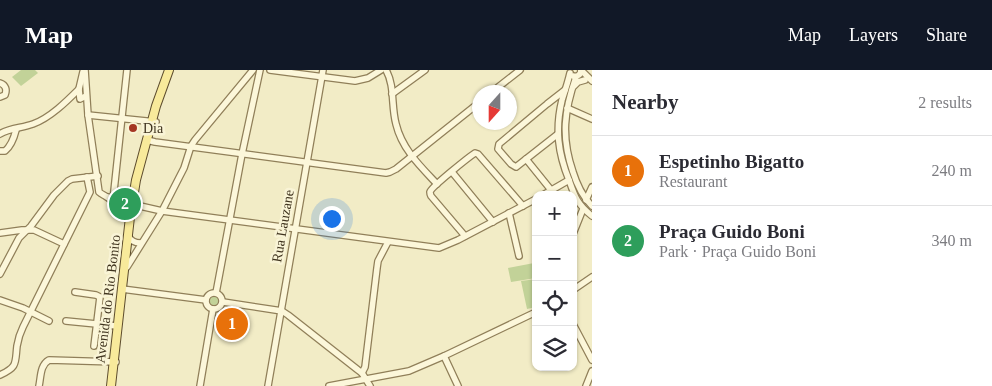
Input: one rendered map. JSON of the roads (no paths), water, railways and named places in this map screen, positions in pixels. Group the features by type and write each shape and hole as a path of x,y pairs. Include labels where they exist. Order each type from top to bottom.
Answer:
{"main road":[{"name":"Avenida do Rio Bonito","path":"115,362 117,326 127,266 136,180 149,140 161,92 170,70"},
{"name":"Avenida do Rio Bonito","path":"112,386 130,237 130,217 134,203"}],"street":[{"path":"0,134 7,130 16,130 39,122 68,101 79,89 84,70"},
{"path":"84,70 84,99"},
{"path":"111,199 127,70"},
{"path":"127,266 162,211 184,168 191,146 202,130 253,70"},
{"path":"216,293 260,70"},
{"path":"270,70 355,81 368,78 381,70"},
{"name":"Rua Lauzane","path":"268,386 323,70"},
{"path":"386,70 390,79 397,128 406,149 437,184"},
{"path":"392,94 425,70"},
{"path":"501,85 520,70"},
{"path":"573,74 580,73 580,70 592,82"},
{"path":"573,74 592,82"},
{"path":"571,191 562,163 558,134 559,116 573,74"},
{"path":"558,134 516,167 499,151 498,147 540,110 576,84 585,80"},
{"path":"0,83 5,86 6,92 5,95 0,97"},
{"path":"79,89 88,115 100,192"},
{"path":"568,90 564,129 568,160 582,194 592,206"},
{"path":"68,101 84,99"},
{"path":"149,140 386,173 396,169 472,108"},
{"path":"567,108 592,119"},
{"path":"88,115 154,122"},
{"path":"0,151 5,151 9,148 16,130"},
{"path":"465,236 430,196 430,191 474,153 478,154 523,206"},
{"path":"526,159 551,190 568,180"},
{"path":"452,172 493,222"},
{"path":"0,274 16,243 54,195 68,181 98,176"},
{"path":"0,374 14,366 17,356 18,338 90,192 87,177"},
{"path":"586,200 592,187"},
{"path":"90,192 100,192 111,199 162,211 438,248 532,201"},
{"path":"111,199 130,217"},
{"path":"577,204 592,216"},
{"path":"577,224 583,208"},
{"path":"509,213 519,256"},
{"path":"0,233 27,229 43,233 64,244"},
{"path":"130,237 135,242 142,243"},
{"path":"364,376 378,261 388,242"},
{"path":"577,287 592,276"},
{"path":"123,289 206,300"},
{"path":"75,292 96,295 100,298 94,346"},
{"path":"216,293 220,295 222,302 218,308 213,309 208,307 206,300 208,295 216,293"},
{"path":"0,300 49,321"},
{"path":"222,302 282,311 364,376 370,386"},
{"path":"200,386 213,309"},
{"path":"329,386 364,376 409,371 532,314"},
{"path":"66,321 117,326"},
{"path":"574,326 592,360"},
{"path":"444,356 458,386"},
{"path":"39,386 43,366 49,360 115,362"},
{"path":"586,386 592,371"}],"place":[{"name":"Dia","path":"133,128"},
{"name":"Praça Guido Boni","path":"125,204"},
{"name":"Espetinho Bigatto","path":"232,324"}]}
